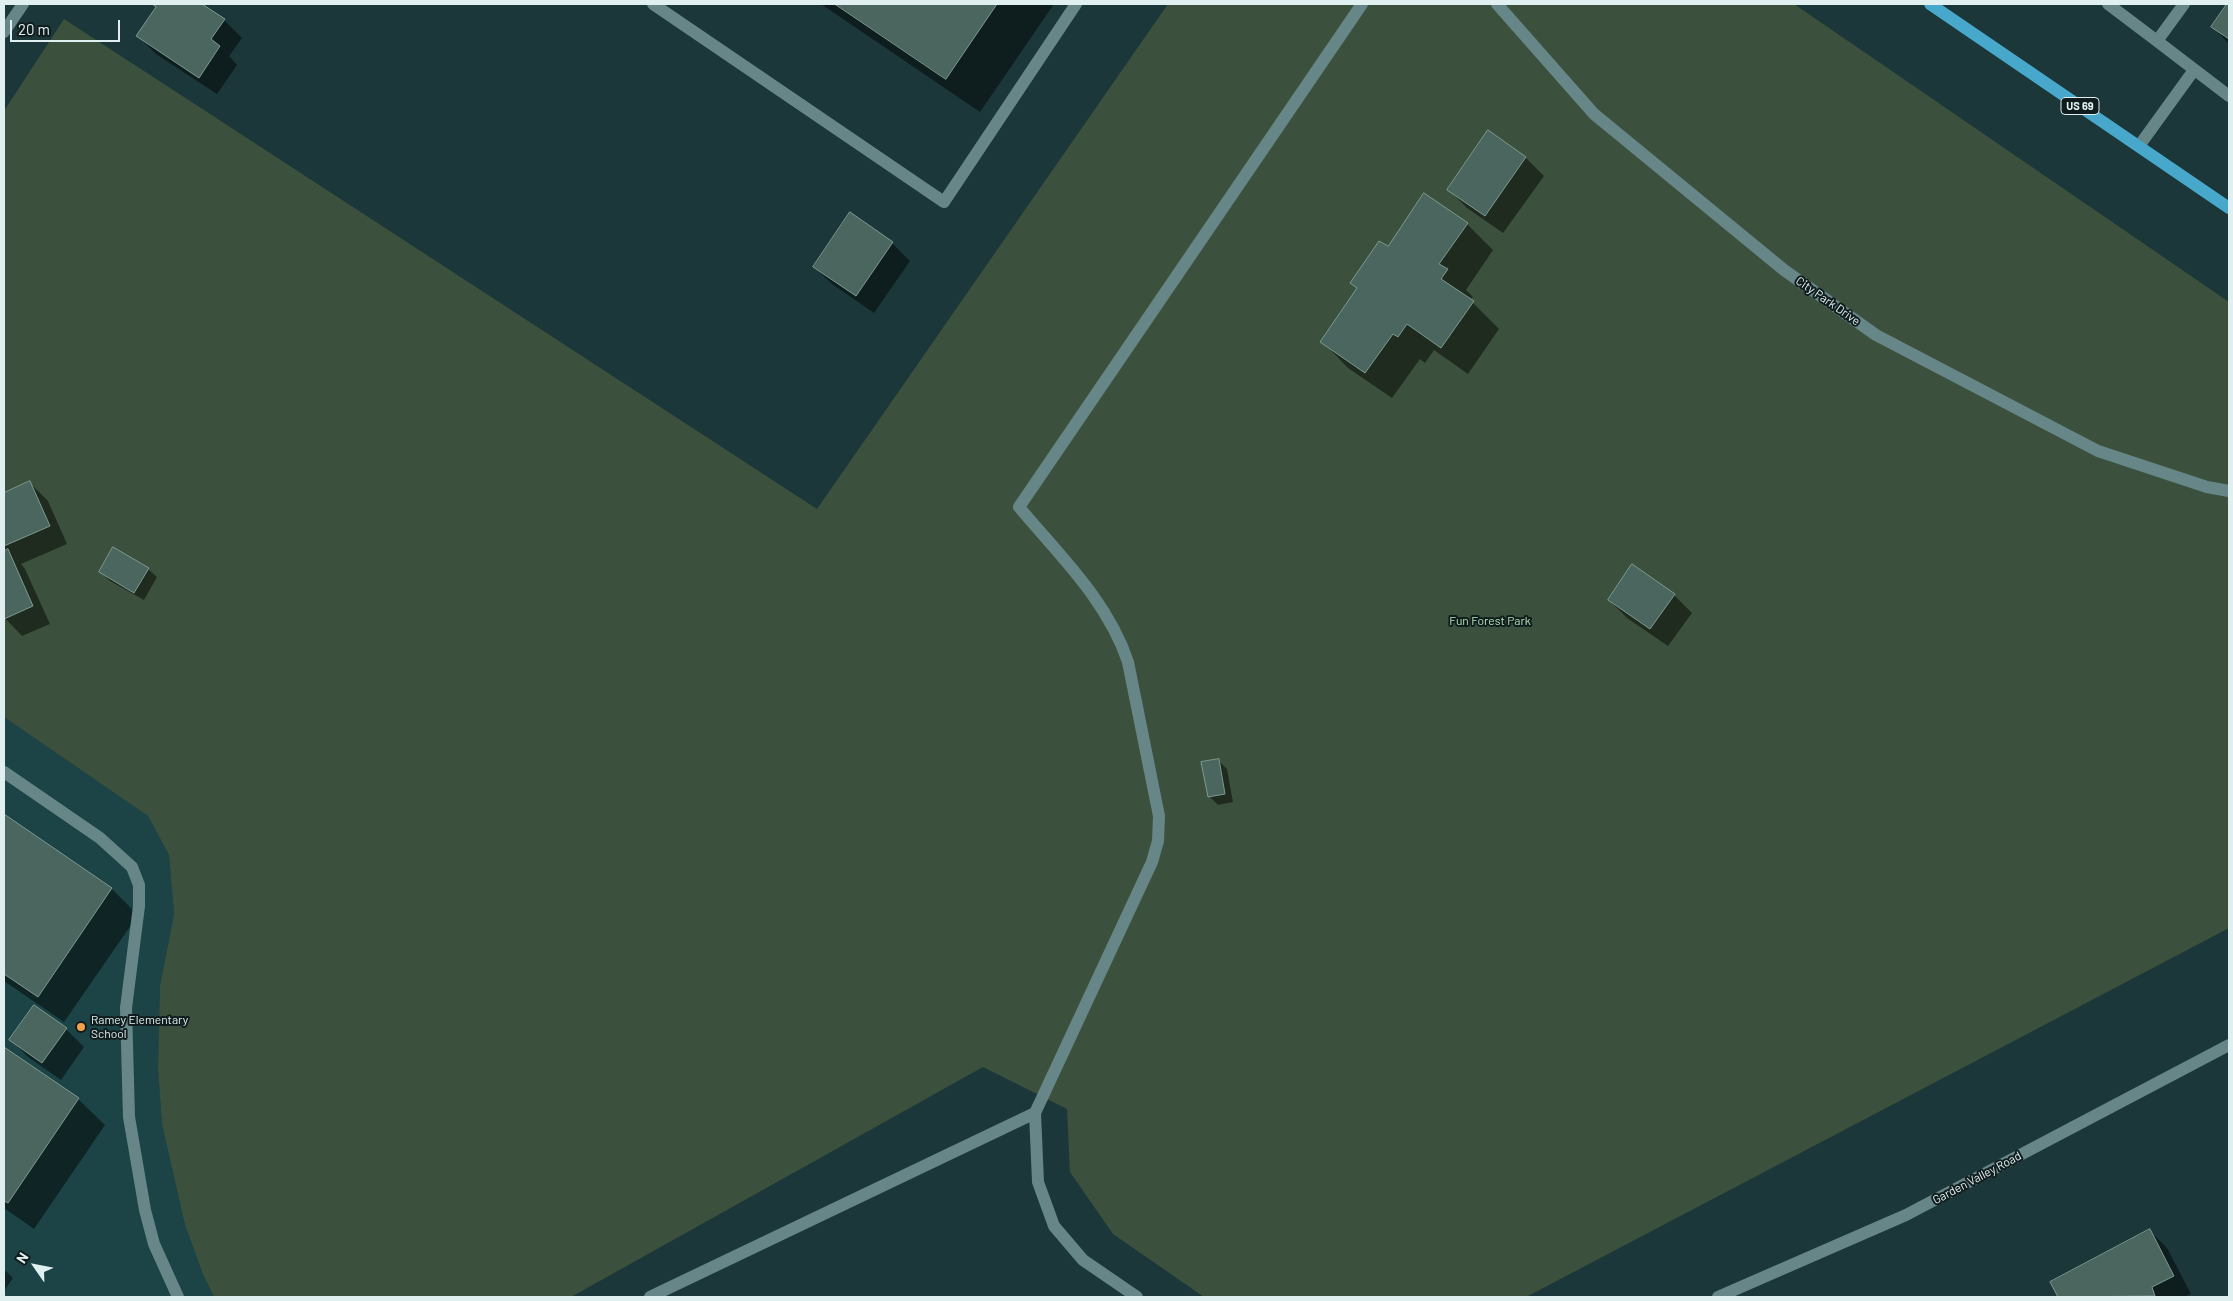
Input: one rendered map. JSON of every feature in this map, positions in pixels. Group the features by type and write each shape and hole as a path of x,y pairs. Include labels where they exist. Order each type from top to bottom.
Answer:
{"main road":[{"name":"US 69","path":"1930,4 2229,208"}],"street":[{"path":"4,32 23,4"},
{"path":"653,4 944,202 1076,4"},
{"path":"1137,1297 1083,1260 1054,1226 1038,1182 1034,1112 1152,862 1158,840 1159,816 1128,662 1120,639 1092,593 1019,507 1362,4"},
{"name":"City Park Drive","path":"1497,4 1594,114 1784,270 1876,335 2098,452 2207,487 2229,491"},
{"path":"2108,4 2229,96"},
{"path":"2157,41 2184,4"},
{"path":"2139,146 2194,70"},
{"path":"4,772 100,838 132,867 139,885 139,906 126,1008 129,1117 145,1210 154,1244 173,1295"},
{"name":"Garden Valley Road","path":"1718,1297 1906,1215 2229,1045"},
{"path":"650,1297 1034,1112"}],"shaded area":[{"name":"Ramey Elementary School","path":"4,717 148,816 169,855 174,914 160,986 158,1068 162,1124 185,1225 203,1274 214,1297 4,1297"}],"green space":[{"name":"Fun Forest Park","path":"1168,4 1794,4 2229,302 2229,928 1526,1297 1204,1297 1113,1234 1070,1172 1067,1109 983,1067 571,1297 214,1297 203,1274 185,1225 162,1124 158,1068 160,986 174,914 169,855 148,816 4,717 4,111 64,19 817,509"}],"building":[{"path":"152,4 202,4 225,19 211,39 220,46 199,78 136,36 156,7"},
{"path":"835,4 997,4 946,79"},
{"path":"2227,4 2229,4 2229,39 2211,27"},
{"path":"1488,130 1526,157 1485,216 1447,190"},
{"path":"1424,193 1468,223 1439,264 1448,269 1441,279 1474,301 1441,348 1407,324 1398,337 1393,334 1365,373 1320,342 1357,288 1350,283 1379,241 1388,246"},
{"path":"850,212 893,242 856,296 813,267"},
{"path":"30,481 50,526 4,546 4,493"},
{"path":"113,547 149,568 134,593 99,572"},
{"path":"8,549 33,606 4,619 4,551"},
{"path":"1632,564 1675,594 1650,629 1608,600"},
{"path":"1219,759 1225,794 1208,797 1201,762"},
{"path":"4,814 112,888 38,997 4,974"},
{"path":"34,1005 67,1028 42,1063 9,1040"},
{"path":"4,1047 79,1098 8,1203 4,1201"},
{"path":"2150,1229 2174,1276 2152,1287 2155,1296 2058,1297 2050,1282"}],"place":[{"name":"Ramey Elementary School","path":"81,1027"}]}
